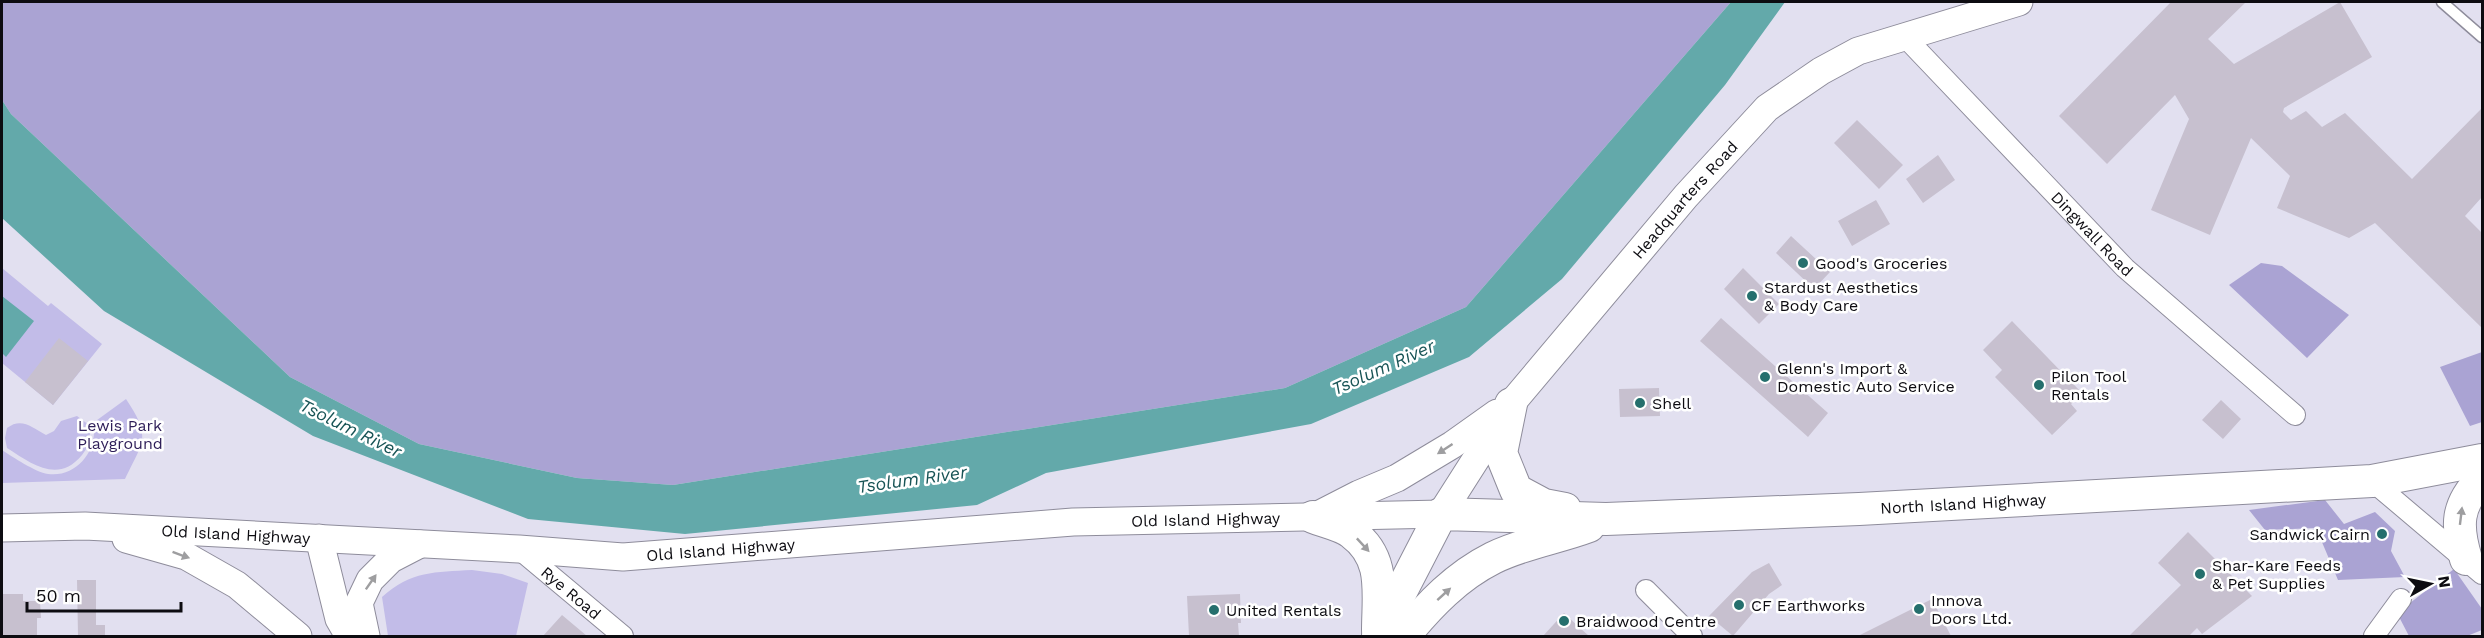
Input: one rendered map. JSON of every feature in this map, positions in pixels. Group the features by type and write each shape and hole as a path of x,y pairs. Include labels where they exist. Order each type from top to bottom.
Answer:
{"main road":[{"name":"Headquarters Road","path":"1441,514 1510,404 1686,196 1767,108 1821,70 1858,51 2019,2"},
{"path":"1313,517 1405,474 1452,445 1510,404"},
{"path":"1510,404 1501,453 1516,490 1544,505 1606,519"},
{"name":"North Island Highway","path":"1441,514 1606,519 1859,509 2372,481 2482,460"},
{"path":"2474,567 2460,539 2461,507 2471,490 2482,479"},
{"path":"1384,636 1441,514"},
{"name":"Old Island Highway","path":"2,528 85,526 519,549 622,557 1073,522 1441,514"},
{"path":"1313,517 1351,532 1370,550 1378,570 1384,636"},
{"path":"1384,636 1425,610 1467,573 1514,550 1606,519"},
{"path":"85,526 186,556 237,585 298,636"},
{"path":"319,538 339,619 349,636"},
{"path":"366,636 359,603 370,580 391,559 420,544"}],"street":[{"name":"Dingwall Road","path":"1904,36 2125,268 2295,415"},
{"path":"2372,481 2474,567"},
{"name":"Rye Road","path":"519,549 623,636"},
{"path":"1646,590 1692,636"},
{"path":"2374,636 2401,598"}],"lane":[{"path":"2442,2 2482,37"}],"green space":[{"path":"2,268 48,306 51,303 102,344 53,405 2,363"},
{"name":"Lewis Park Playground","path":"126,399 139,423 142,439 125,479 2,483 2,450 43,473 59,474 77,466 84,460 93,442 93,423"},
{"path":"77,416 89,425 90,433 87,448 73,464 54,470 45,468 35,465 7,448 5,438 7,428 12,425 26,424 46,435 54,431 61,421"},
{"path":"472,570 502,574 528,583 516,636 388,636 382,597 393,588 424,574"}],"shaded area":[{"path":"2,2 1731,2 1466,307 1285,388 673,485 577,478 419,444 290,377 11,114 2,100"},
{"path":"2261,263 2282,266 2349,315 2307,358 2229,285"},
{"path":"2482,352 2482,422 2470,426 2440,367"},
{"path":"2325,500 2344,524 2375,512 2395,531 2391,551 2405,577 2338,580 2316,528 2265,530 2249,510"},
{"path":"2454,569 2482,609 2482,630 2467,636 2409,636 2397,613"}],"water":[{"name":"Tsolum River","path":"1731,2 1785,2 1725,85 1562,279 1469,357 1311,424 1046,473 977,505 685,534 528,519 313,436 104,311 2,218 2,100 11,114 290,377 419,444 577,478 673,485 1285,388 1466,307"},
{"path":"2,296 34,321 6,357 2,353"}],"building":[{"path":"2171,2 2246,2 2208,39 2234,64 2340,2 2372,57 2284,108 2283,112 2291,120 2306,111 2322,127 2345,113 2412,179 2482,108 2482,197 2465,216 2482,233 2482,328 2375,223 2349,238 2277,208 2290,176 2251,138 2210,235 2151,210 2189,119 2175,95 2107,164 2059,116"},
{"path":"1857,120 1903,165 1879,189 1834,143"},
{"path":"1938,155 1955,180 1923,203 1906,179"},
{"path":"1876,200 1890,224 1852,246 1838,221"},
{"name":"Good's Groceries","path":"1791,236 1830,272 1814,289 1776,253"},
{"name":"Stardust Aesthetics & Body Care","path":"1743,268 1779,304 1759,324 1724,289"},
{"name":"Glenn's Import & Domestic Auto Service","path":"1721,318 1828,413 1808,437 1700,341"},
{"name":"Pilon Tool Rentals","path":"2012,321 2082,393 2071,404 2077,411 2052,435 1995,377 2002,370 1983,350"},
{"path":"59,338 88,361 53,405 25,382"},
{"name":"Shell","path":"1659,388 1660,416 1620,417 1619,389"},
{"path":"2221,400 2241,419 2223,439 2202,420"},
{"name":"Shar-Kare Feeds & Pet Supplies","path":"2188,532 2252,596 2202,634 2197,628 2189,636 2129,636 2181,585 2158,563"},
{"name":"CF Earthworks","path":"1769,563 1782,585 1769,594 1733,636 1709,616 1752,572"},
{"path":"77,580 96,580 96,625 105,625 105,636 78,636"},
{"path":"2,594 23,594 23,601 40,601 41,618 37,618 37,636 2,636"},
{"name":"United Rentals","path":"1240,594 1239,636 1189,636 1187,596"},
{"path":"1932,599 1951,636 1858,636"},
{"name":"Braidwood Centre","path":"1564,613 1580,628 1589,636 1543,636"},
{"path":"562,615 587,636 543,636"}],"place":[{"name":"Good's Groceries","path":"1803,263"},
{"name":"Stardust Aesthetics & Body Care","path":"1752,296"},
{"name":"Glenn's Import & Domestic Auto Service","path":"1765,377"},
{"name":"Pilon Tool Rentals","path":"2039,385"},
{"name":"Shell","path":"1640,403"},
{"name":"Sandwick Cairn","path":"2382,534"},
{"name":"Shar-Kare Feeds & Pet Supplies","path":"2200,574"},
{"name":"CF Earthworks","path":"1739,605"},
{"name":"Innova Doors Ltd.","path":"1919,609"},
{"name":"United Rentals","path":"1214,610"},
{"name":"Braidwood Centre","path":"1564,621"}]}
